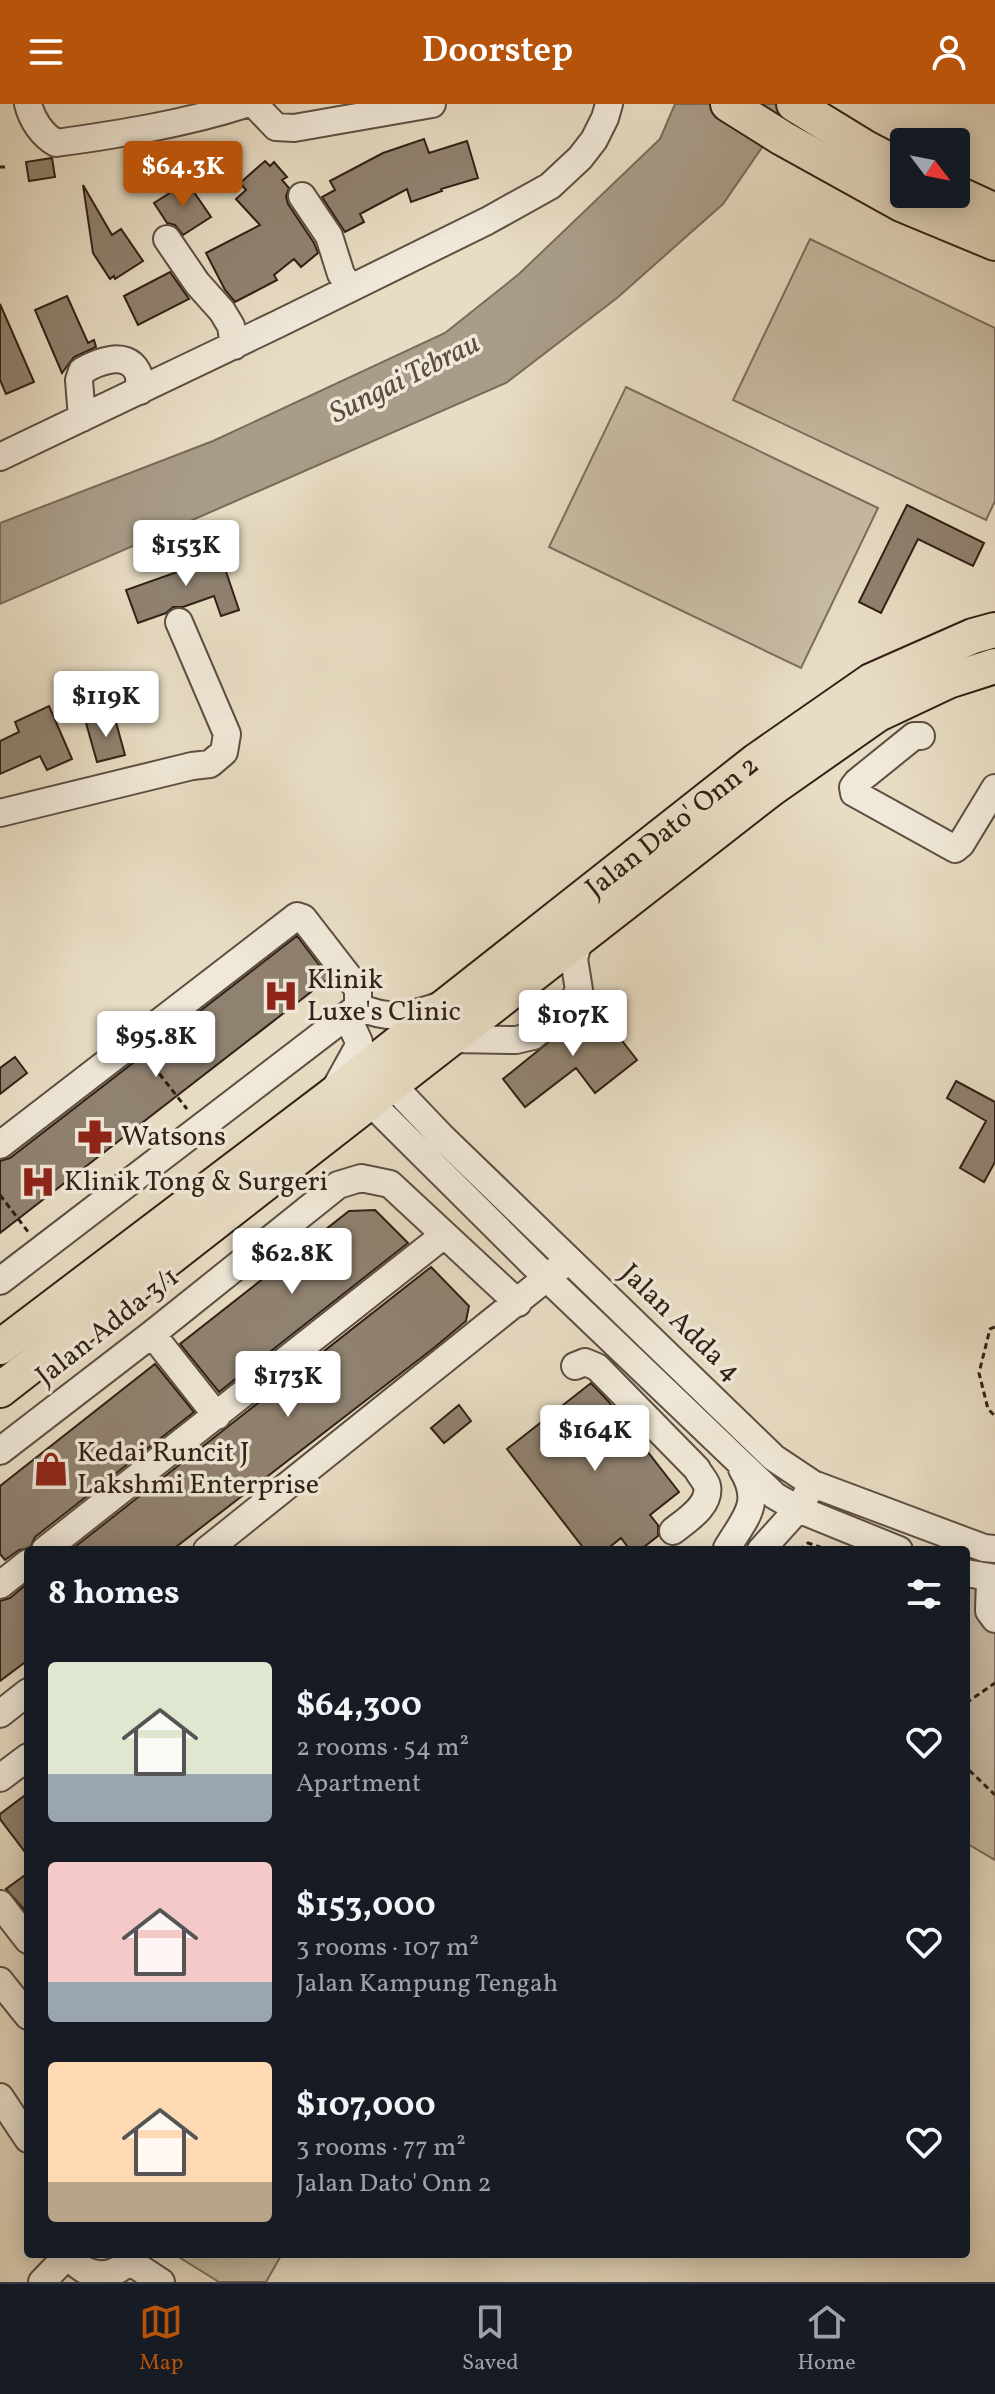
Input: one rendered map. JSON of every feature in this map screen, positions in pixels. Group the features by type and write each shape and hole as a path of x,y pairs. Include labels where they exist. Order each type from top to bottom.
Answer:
{"main road":[{"path":"728,104 782,138 855,160 890,166"},
{"path":"794,104 890,193"},
{"path":"970,189 995,195"},
{"path":"970,199 995,211"},
{"path":"907,208 995,264"},
{"path":"911,208 995,243"},
{"name":"Jalan Dato' Onn 2","path":"363,1086 451,1002 756,761 871,681 973,636 995,630"},
{"name":"Jalan Dato' Onn 2","path":"363,1086 451,1039 771,789 878,714 948,681 995,666"},
{"path":"0,1347 363,1086"},
{"path":"0,1390 363,1086"}],"street":[{"path":"28,104 45,137 56,143 166,125 246,104"},
{"path":"254,104 276,127 294,128 432,104"},
{"path":"0,457 234,346 487,221 550,186 594,140 609,104"},
{"path":"302,196 329,236 341,274 350,288"},
{"path":"167,239 197,283 222,311 231,326 234,346"},
{"path":"82,418 79,380 82,371 93,364 119,358 130,362 138,372 140,391"},
{"path":"0,813 210,764 224,752 227,734 179,622"},
{"path":"921,736 914,736 857,782 853,787 854,793 955,849 995,788"},
{"path":"0,1145 301,916 358,989 352,1011 359,1042 357,1049 363,1086 548,1279 734,1457 787,1503 889,1546"},
{"path":"451,1039 516,1040 533,1036 572,1003 579,990 574,959 579,940"},
{"path":"0,1281 352,1011 412,1016 451,1002"},
{"name":"Jalan Adda 4","path":"363,1086 568,1260 774,1458 802,1478 984,1548 995,1549"},
{"name":"Jalan Adda 3/1","path":"0,1451 338,1185 361,1178 390,1184 518,1303"},
{"path":"50,1546 444,1235"},
{"path":"212,1546 568,1260"},
{"path":"152,1334 217,1416"},
{"path":"575,1366 585,1362 597,1367 697,1469 707,1486 705,1500 699,1510 673,1531"},
{"path":"728,1546 750,1510 753,1497 749,1481 734,1457"},
{"path":"763,1546 802,1478"},
{"path":"730,1546 787,1503"},
{"path":"984,1576 989,1611 995,1619"},
{"path":"0,1714 24,1695"},
{"path":"0,1778 24,1760"},
{"path":"0,1904 24,1935"},
{"path":"0,1981 24,2007"},
{"path":"0,2097 24,2133"},
{"path":"42,2282 64,2258"},
{"path":"72,2258 88,2278 112,2273 131,2258 161,2282"}],"path":[{"path":"135,1042 201,1127"},
{"path":"0,1195 41,1249"},
{"path":"995,1327 990,1329 979,1373 988,1409 995,1416"},
{"path":"970,1700 995,1683"},
{"path":"970,1771 995,1795"}],"shaded area":[{"path":"810,239 995,328 995,501 986,520 733,400"},
{"path":"626,387 878,508 801,668 549,547"},
{"path":"970,1586 995,1590 995,1860 970,1845"},
{"path":"180,2258 280,2258 266,2282 219,2282"}],"water":[{"name":"Sungai Tebrau","path":"675,104 792,104 723,204 617,298 506,383 0,604 0,523 213,441 445,333 519,274 660,139"}],"building":[{"path":"424,139 429,153 467,141 478,178 411,202 407,189 360,214 364,222 345,232 322,197 335,190 330,181 383,153"},
{"path":"52,158 55,177 29,181 26,162"},
{"path":"265,161 270,166 274,162 287,177 282,180 289,188 286,196 288,204 318,253 301,267 294,259 274,275 277,280 235,302 225,290 206,253 260,225 236,199 246,190 240,183"},
{"path":"187,182 211,217 183,235 175,225 167,223 154,203"},
{"path":"83,185 112,235 121,229 143,261 115,279 114,276 110,279 93,253"},
{"path":"170,272 189,299 138,325 124,296"},
{"path":"67,296 88,343 94,340 96,347 74,357 62,373 35,310"},
{"path":"0,304 34,382 6,394 0,380"},
{"path":"907,505 984,543 973,566 918,539 881,613 859,602"},
{"path":"217,545 239,610 221,616 214,596 183,607 173,607 166,613 138,623 126,590 194,566 190,555"},
{"path":"49,706 72,759 47,770 40,756 0,774 0,741 19,732 15,722"},
{"path":"114,715 125,755 97,762 86,723"},
{"path":"297,936 329,978 0,1233 0,1161 10,1158"},
{"path":"591,1001 637,1060 595,1093 576,1068 525,1107 503,1079 582,1015"},
{"path":"15,1057 27,1073 0,1094 0,1068"},
{"path":"956,1081 995,1102 995,1162 984,1182 960,1168 986,1121 947,1098"},
{"path":"375,1210 408,1243 219,1392 180,1344 349,1211"},
{"path":"431,1267 469,1306 466,1321 435,1347 177,1546 76,1546"},
{"path":"155,1364 194,1412 35,1537 31,1546 24,1546 24,1549 5,1560 0,1554 0,1486"},
{"path":"591,1383 679,1492 650,1515 658,1525 658,1536 645,1546 627,1546 621,1538 611,1546 582,1546 507,1449"},
{"path":"459,1405 471,1421 444,1443 431,1428"},
{"path":"24,1586 24,1663 0,1681 0,1601 10,1598"},
{"path":"24,1796 24,1851 0,1819 0,1814"},
{"path":"24,1876 24,1909 6,1889"}],"place":[{"name":"Klinik Luxe's Clinic","path":"281,996"},
{"name":"Watsons","path":"95,1137"},
{"name":"Klinik Tong & Surgeri","path":"38,1182"},
{"name":"Kedai Runcit J Lakshmi Enterprise","path":"51,1469"}]}
